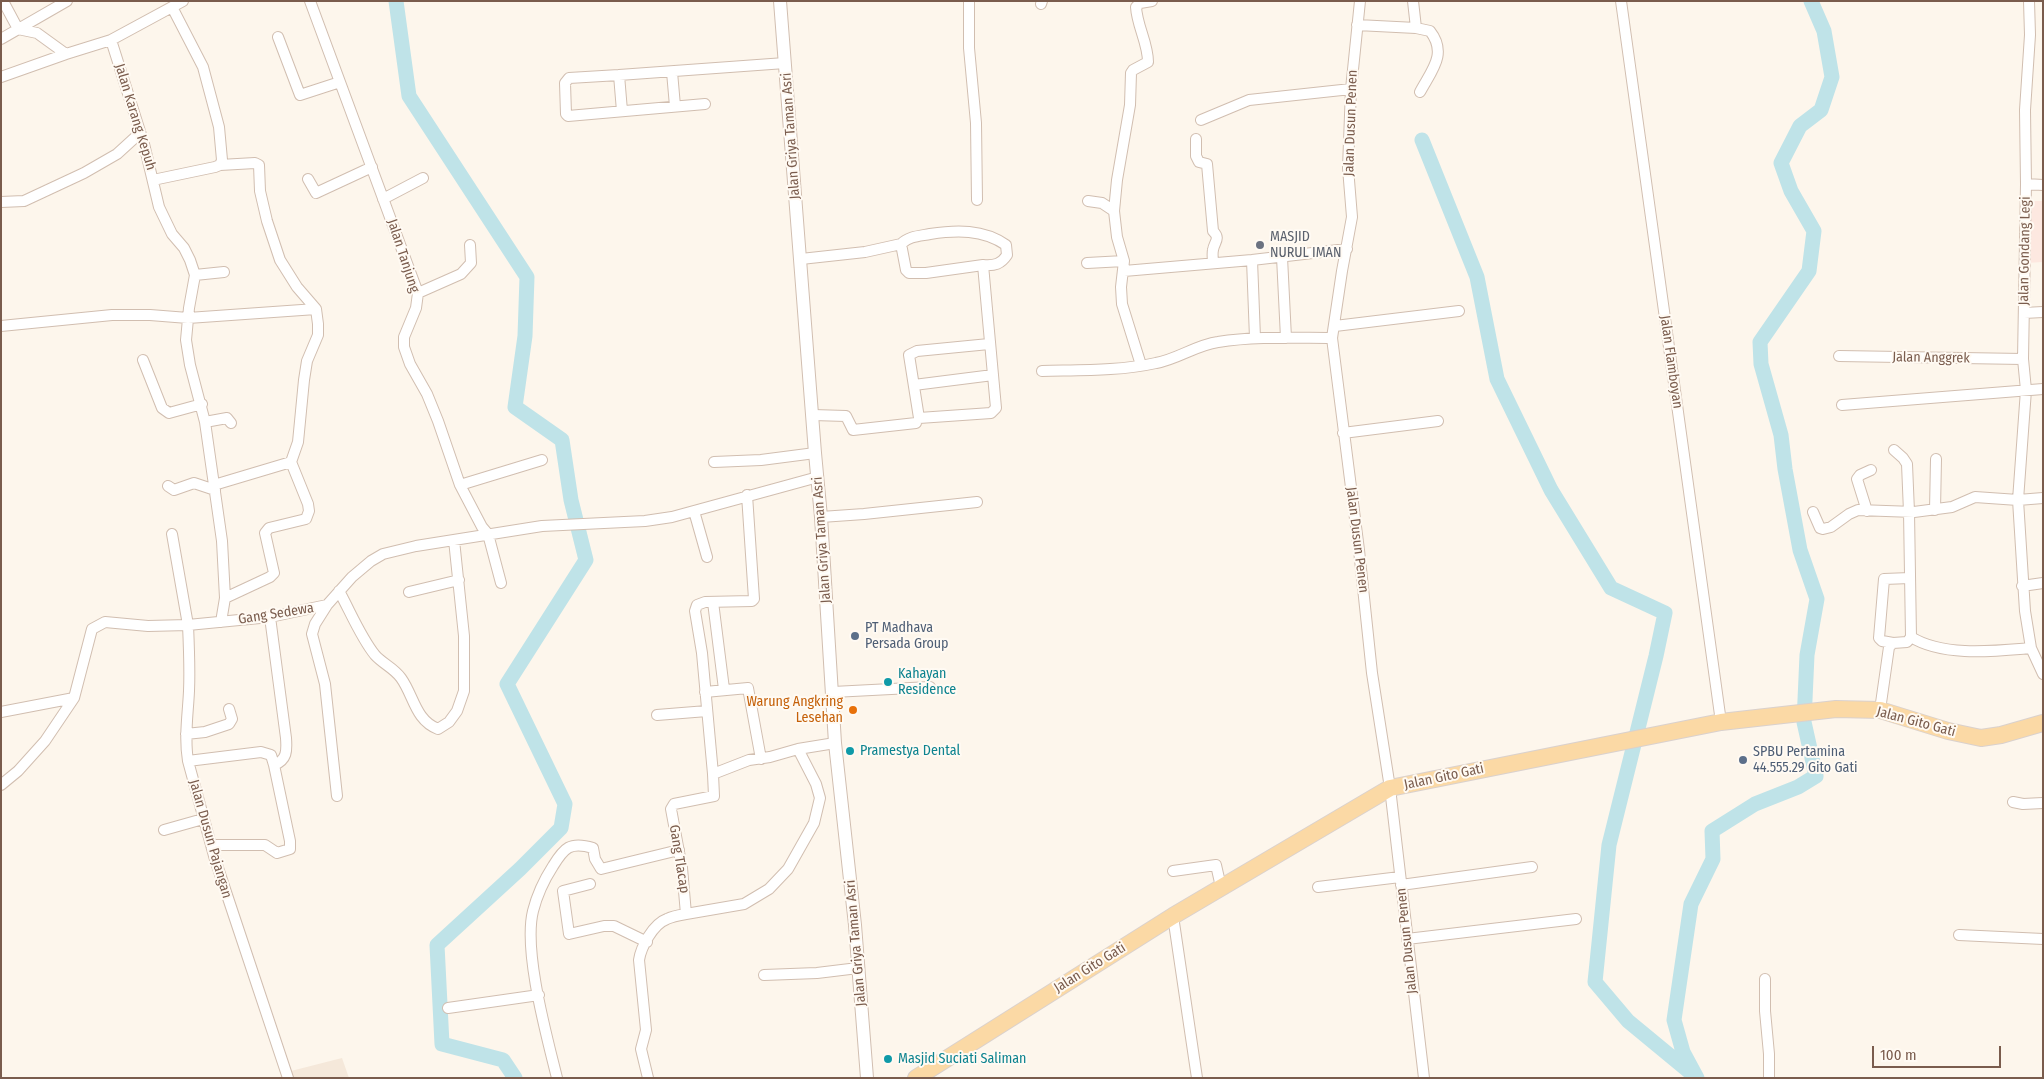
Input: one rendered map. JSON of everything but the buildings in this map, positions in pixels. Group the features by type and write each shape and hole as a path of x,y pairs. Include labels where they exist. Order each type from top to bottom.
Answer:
{"main road":[{"name":"Jalan Gito Gati","path":"916,1078 1173,916 1390,788 1721,722 1836,709 1880,710 1948,731 1981,738 2001,735 2043,723"}],"street":[{"path":"3,1 18,29 37,33 66,54"},
{"path":"1,39 67,1"},
{"path":"1,77 111,40 183,1"},
{"name":"Jalan Tanjung","path":"310,1 418,293 416,308 404,337 404,348 434,412 460,484 482,527 488,534 501,583"},
{"name":"Jalan Griya Taman Asri","path":"780,1 821,517 835,743 858,968 867,1078"},
{"path":"970,1 969,48 976,124 977,200"},
{"path":"1141,365 1122,304 1121,287 1124,266 1117,237 1114,211 1117,180 1130,104 1131,73 1148,62 1148,54 1138,21 1136,7 1140,3 1152,1"},
{"name":"Jalan Dusun Penen","path":"1360,1 1351,89 1348,168 1352,217 1332,338 1359,550 1372,673 1390,788 1406,939 1424,1078"},
{"path":"1413,1 1416,28"},
{"name":"Jalan Flamboyan","path":"1621,1 1721,722"},
{"name":"Jalan Gondang Legi","path":"2029,1 2030,35 2025,110 2026,184 2023,359 2026,390 2018,500 2022,586 2030,648 2043,674"},
{"path":"172,7 203,67 219,127 222,160 220,165"},
{"path":"1357,24 1416,28 1430,31 1439,49 1437,59 1420,92"},
{"path":"278,37 300,95 340,82"},
{"name":"Jalan Karang Kepuh","path":"111,40 140,133 164,220 184,248 195,275"},
{"path":"705,104 568,116 565,108 565,83 569,78 786,64"},
{"path":"672,72 675,106"},
{"path":"619,76 622,111"},
{"path":"1201,120 1249,100 1351,89"},
{"path":"1,202 24,201 84,173 117,154 140,133"},
{"path":"1196,139 1198,162 1207,164 1213,231 1217,239 1213,248 1213,263"},
{"path":"153,180 220,165 255,163 259,165 260,191 267,221 280,260 297,287 316,309 318,335 308,361 304,380 298,442 291,462 309,511 306,519 269,528 265,533 274,573 270,577 225,598"},
{"path":"308,179 316,192 372,167"},
{"path":"383,198 422,178"},
{"path":"2026,184 2043,184"},
{"path":"1088,201 1102,203 1114,211"},
{"path":"801,259 865,252 901,244 906,239 916,236 953,230 980,234 998,240 1006,245 1007,255 1002,262 992,266 909,273 906,270 901,244"},
{"path":"418,293 461,274 471,263 470,245"},
{"path":"1087,263 1124,266 1213,263 1347,249"},
{"path":"1282,257 1286,338"},
{"path":"1252,260 1255,338"},
{"path":"984,266 989,344 996,404 994,411 991,413 919,418 909,355 914,352 989,344"},
{"path":"1,785 18,771 45,740 74,698 89,635 98,624 104,622 148,626 221,622 225,598 222,541 202,404 196,388 186,340 195,275 224,272"},
{"path":"1,326 112,315 188,318 316,309"},
{"path":"1335,326 1459,311"},
{"path":"2024,313 2043,312"},
{"path":"1042,371 1088,370 1141,365 1172,359 1206,344 1255,338 1332,338"},
{"name":"Jalan Anggrek","path":"1839,356 2023,359"},
{"path":"143,360 162,408 168,413 202,404"},
{"path":"914,385 993,375"},
{"path":"1842,405 2043,389"},
{"path":"813,415 846,416 853,430 916,423"},
{"path":"205,422 227,418 231,423"},
{"path":"1343,433 1438,421"},
{"path":"1894,450 1907,464 1909,512 1910,578 1910,637 1907,642 1892,643 1882,641 1879,638 1884,580 1910,578"},
{"path":"714,462 761,460 815,454"},
{"path":"1935,510 1936,459"},
{"path":"460,484 542,460"},
{"path":"168,486 174,490 194,483 214,487 291,462"},
{"path":"1868,511 1856,479 1870,470"},
{"name":"Gang Sedewa","path":"221,622 270,617 327,605 358,572 383,554 416,546 542,526 645,521 694,511 818,477"},
{"path":"747,495 754,599 752,601 713,602 697,605 695,611 702,653 713,774 749,760 835,743"},
{"path":"1813,512 1822,530 1831,527 1856,511 1909,512 1935,510 1952,507 1975,497 2018,500 2043,498"},
{"path":"821,517 977,502"},
{"path":"694,511 706,557"},
{"name":"Jalan Dusun Pajangan","path":"172,534 188,624 190,656 186,734 188,761 203,818 236,926 288,1078"},
{"path":"340,591 376,655 394,670 402,680 417,711 431,726 438,729 449,722 457,710 464,691 464,636 454,540"},
{"path":"409,592 459,580"},
{"path":"2022,586 2043,583"},
{"path":"713,602 724,689"},
{"path":"327,605 315,624 312,634 325,684 337,796"},
{"path":"270,617 286,748 282,762 274,765"},
{"path":"1910,637 1927,645 1950,649 1999,650 2030,648"},
{"path":"1880,710 1889,647 1892,643"},
{"path":"705,692 746,687 749,689 761,759"},
{"path":"833,692 930,687"},
{"path":"1,712 74,698"},
{"path":"186,734 205,732 230,724 232,719 229,709"},
{"path":"658,715 707,711"},
{"path":"686,914 744,904 769,888 788,869 814,823 820,798 816,784 798,749"},
{"path":"188,761 261,752 271,755 274,765 290,849 277,853 265,845 211,845"},
{"name":"Gang Tlacap","path":"648,1078 641,1049 646,1030 640,951 653,931 665,919 686,914 682,868 671,809 674,804 714,796 713,774"},
{"path":"2013,802 2023,804 2043,803"},
{"path":"164,830 203,818"},
{"path":"557,1078 539,995 530,935 532,912 543,881 562,850 576,846 593,848 595,859 601,869 678,850"},
{"path":"1173,871 1216,865 1221,887"},
{"path":"1318,887 1400,881 1532,867"},
{"path":"590,884 563,891 569,934 604,926 614,926 646,942"},
{"path":"1173,916 1197,1078"},
{"path":"1406,939 1576,919"},
{"path":"1959,935 2043,939"},
{"path":"764,975 817,973 858,968"},
{"path":"1765,979 1769,1078"},
{"path":"448,1008 539,995"}],"shaded area":[{"path":"2027,201 2043,201 2043,262 2026,263"},
{"path":"342,1058 349,1078 293,1078 291,1071"}],"waterway":[{"path":"396,1 409,96 527,277 525,336 515,407 562,440 571,500 586,560 507,684 565,804 561,828 520,869 437,945 442,1044 503,1060 515,1078"},
{"path":"1697,1078 1683,1052 1674,1020 1691,904 1713,859 1712,831 1755,804 1798,787 1816,776 1804,722 1807,655 1817,599 1800,550 1785,469 1781,435 1761,364 1760,342 1809,271 1814,231 1791,191 1781,163 1800,126 1821,110 1832,77 1824,31 1811,1"},
{"path":"1422,140 1477,277 1497,379 1551,490 1611,588 1665,613 1609,845 1595,982 1628,1021 1691,1073"}],"place":[{"name":"MASJID NURUL IMAN","path":"1260,245"},
{"name":"PT Madhava Persada Group","path":"855,636"},
{"name":"Kahayan Residence","path":"888,682"},
{"name":"Warung Angkring Lesehan","path":"853,710"},
{"name":"Pramestya Dental","path":"850,751"},
{"name":"SPBU Pertamina 44.555.29 Gito Gati","path":"1743,760"},
{"name":"Masjid Suciati Saliman","path":"888,1059"}]}
